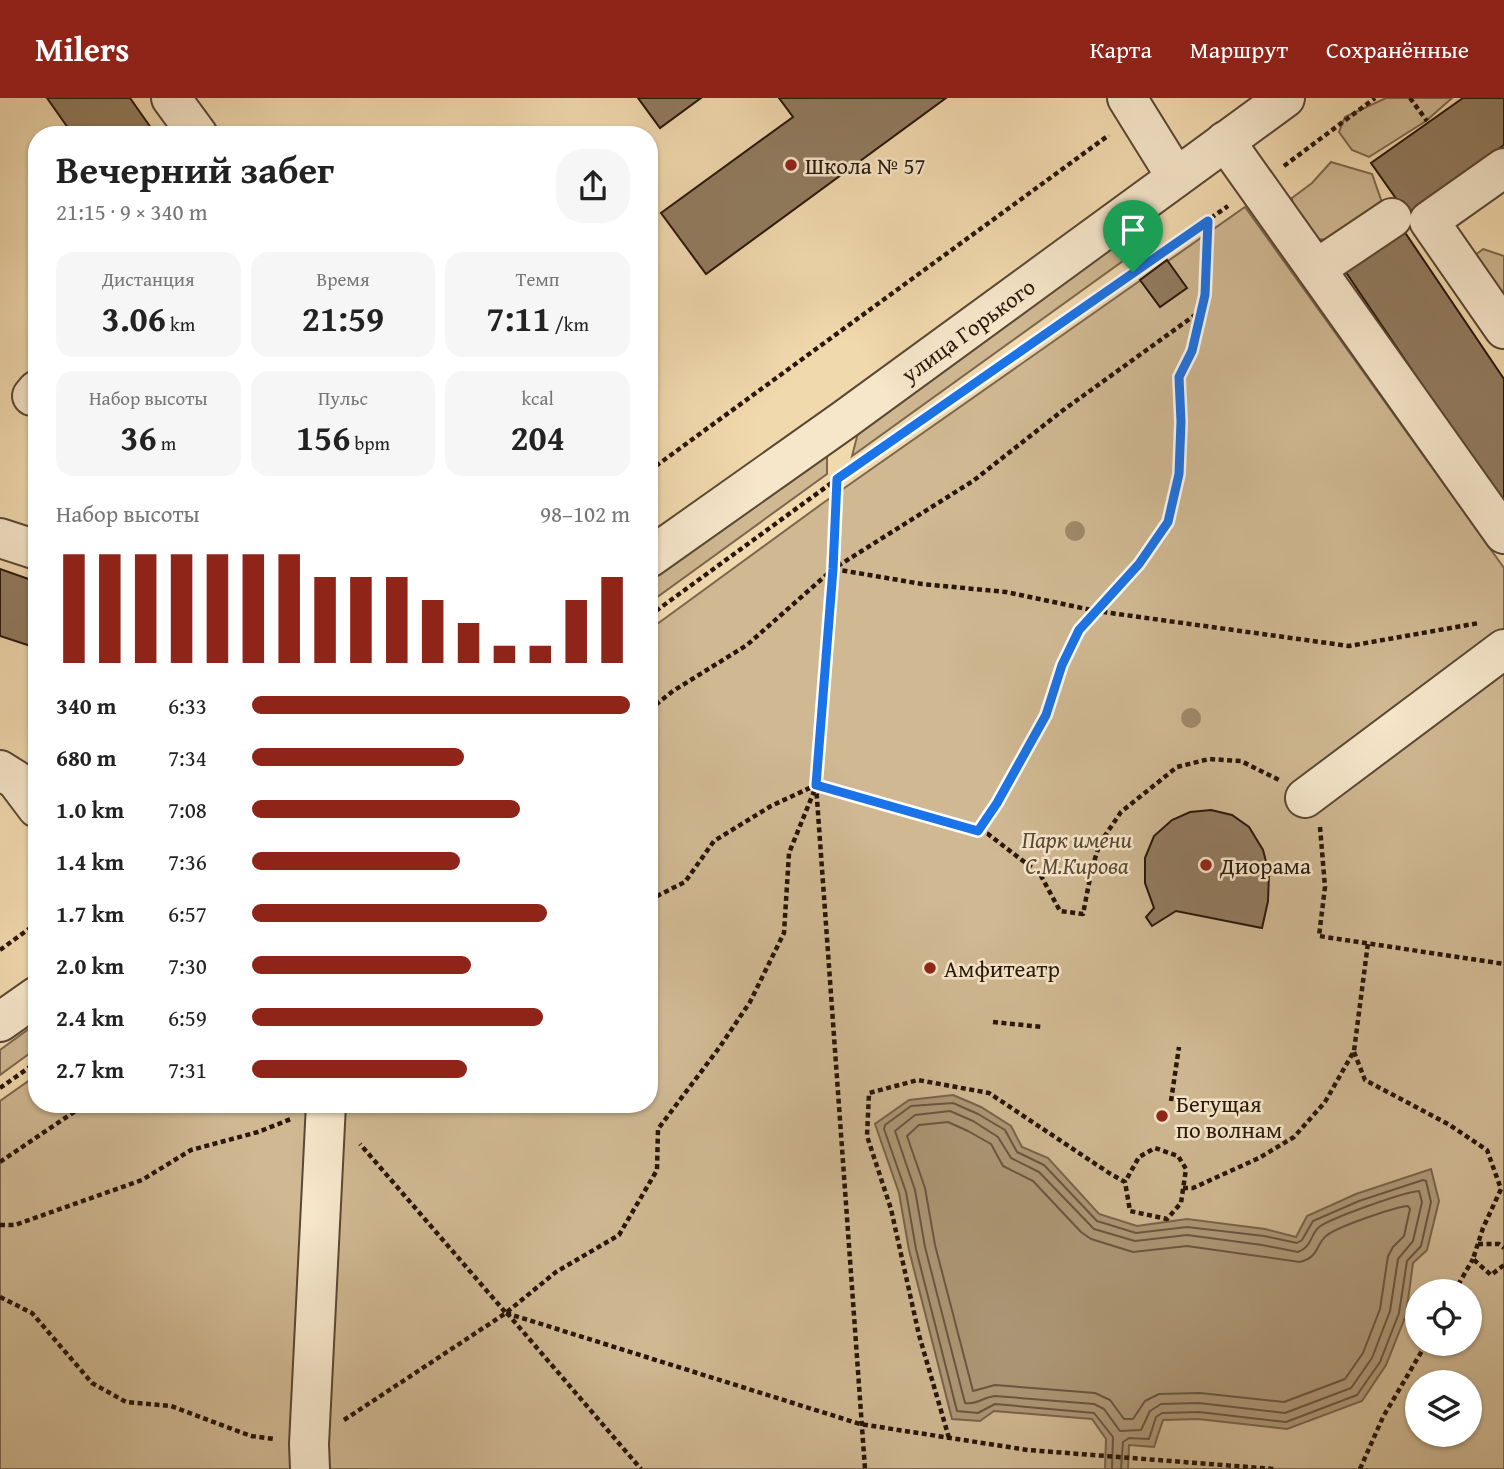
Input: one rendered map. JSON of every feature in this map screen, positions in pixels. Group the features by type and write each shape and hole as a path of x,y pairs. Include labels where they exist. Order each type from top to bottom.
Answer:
{"street":[{"path":"171,98 191,126"},
{"name":"улица Горького","path":"658,552 845,421 1286,98"},
{"path":"1132,106 1176,177"},
{"path":"1225,141 1504,534"},
{"path":"1504,168 1429,221 1504,329"},
{"path":"1316,270 1392,218"},
{"path":"0,538 28,547"},
{"path":"1306,798 1492,636"},
{"path":"0,770 16,780 28,796"},
{"path":"0,1023 28,1003"},
{"path":"309,1456 326,1113"}],"path":[{"path":"658,609 837,479 1208,221 1376,98"},
{"path":"1410,98 1427,121"},
{"path":"658,464 1132,106"},
{"path":"978,831 997,803 1046,715 1062,665 1079,630 1139,564 1168,522 1179,474 1179,377 1192,351 1205,295 1208,221"},
{"path":"658,703 747,645 833,569 974,481 1062,411 1202,310"},
{"path":"837,479 833,569 816,785 865,1469"},
{"path":"833,569 922,584 1006,592 1096,611 1349,646 1492,636"},
{"path":"658,896 685,882 714,841 771,806 816,785 988,834 1040,874 1060,911 1083,914 1092,867 1100,843 1121,812 1177,767 1209,759 1241,761 1270,775 1306,798 1311,805 1322,834 1325,887 1319,936 1504,964"},
{"path":"0,1297 32,1313 92,1382 126,1402 171,1406 309,1456 506,1312 556,1272 619,1236 657,1170 658,1129 750,1003 784,933 789,853 816,785"},
{"path":"0,950 28,930"},
{"path":"1183,1188 1193,1188 1259,1158 1294,1137 1325,1102 1354,1051 1368,943"},
{"path":"993,1022 1042,1027"},
{"path":"1171,1101 1179,1047"},
{"path":"1354,1051 1365,1080 1447,1124 1487,1150 1500,1189 1473,1259 1461,1279"},
{"path":"0,1088 28,1068"},
{"path":"949,1438 919,1335 891,1209 867,1136 869,1093 918,1080 989,1093 1125,1182"},
{"path":"0,1162 73,1113"},
{"path":"0,1225 15,1225 142,1180 191,1150 258,1132 306,1113"},
{"path":"333,1113 641,1469"},
{"path":"1155,1147 1178,1156 1186,1169 1181,1203 1167,1219 1130,1211 1125,1182 1139,1157 1155,1147"},
{"path":"1478,1244 1499,1244 1504,1248"},
{"path":"1473,1259 1491,1275 1504,1265"},
{"path":"506,1312 860,1424 1028,1450 1274,1469"},
{"path":"1360,1469 1383,1417 1419,1356"}],"green space":[{"path":"1386,98 1452,98 1426,121 1369,157 1352,150 1339,132 1345,117"},
{"path":"1331,162 1372,174 1384,208 1335,238 1315,240 1294,234 1292,198 1312,183"},
{"name":"Парк имени С.М.Кирова","path":"1245,207 1504,568 1504,1469 0,1469 0,1101 28,1081 28,1113 658,1113 658,623 823,503"},
{"path":"1121,236 1141,248 852,456 859,429"},
{"path":"1483,249 1504,256 1504,330 1465,263"},
{"path":"827,447 827,474 658,596 658,571"},
{"path":"28,1030 28,1055 0,1075 0,1050"}],"water":[{"path":"953,1095 981,1107 1011,1126 1022,1147 1048,1158 1099,1214 1137,1226 1187,1219 1265,1229 1296,1237 1307,1216 1356,1194 1431,1169 1439,1201 1427,1250 1413,1263 1411,1279 1405,1279 1405,1318 1386,1365 1362,1401 1287,1429 1198,1419 1163,1420 1154,1447 1129,1445 1128,1469 1105,1469 1106,1439 1092,1419 994,1411 980,1421 952,1419 909,1250 899,1193 875,1124 909,1100"}],"building":[{"path":"47,98 130,98 150,126 67,126"},
{"path":"638,98 701,98 660,128"},
{"name":"Школа № 57","path":"779,98 946,98 706,274 661,213 793,117"},
{"path":"1463,98 1504,98 1504,145 1407,214 1371,163"},
{"path":"1402,228 1504,379 1504,506 1343,268"},
{"path":"1167,260 1187,288 1160,307 1140,280"},
{"path":"0,569 28,579 28,645 0,636"},
{"name":"Диорама","path":"1211,810 1232,815 1249,827 1263,850 1269,873 1268,901 1262,928 1176,911 1152,926 1146,917 1154,908 1145,883 1145,858 1154,836 1172,820 1190,812"}],"place":[{"name":"Школа № 57","path":"791,165"},
{"name":"Диорама","path":"1206,865"},
{"name":"Амфитеатр","path":"930,968"},
{"name":"Бегущая по волнам","path":"1162,1116"}],"route":[{"path":"1208,221 1205,295 1192,351 1179,377 1179,474 1168,522 1139,564 1079,630 1062,665 1046,715 997,803 978,831 816,785 833,569 837,479 1133,272 1208,221"}]}
